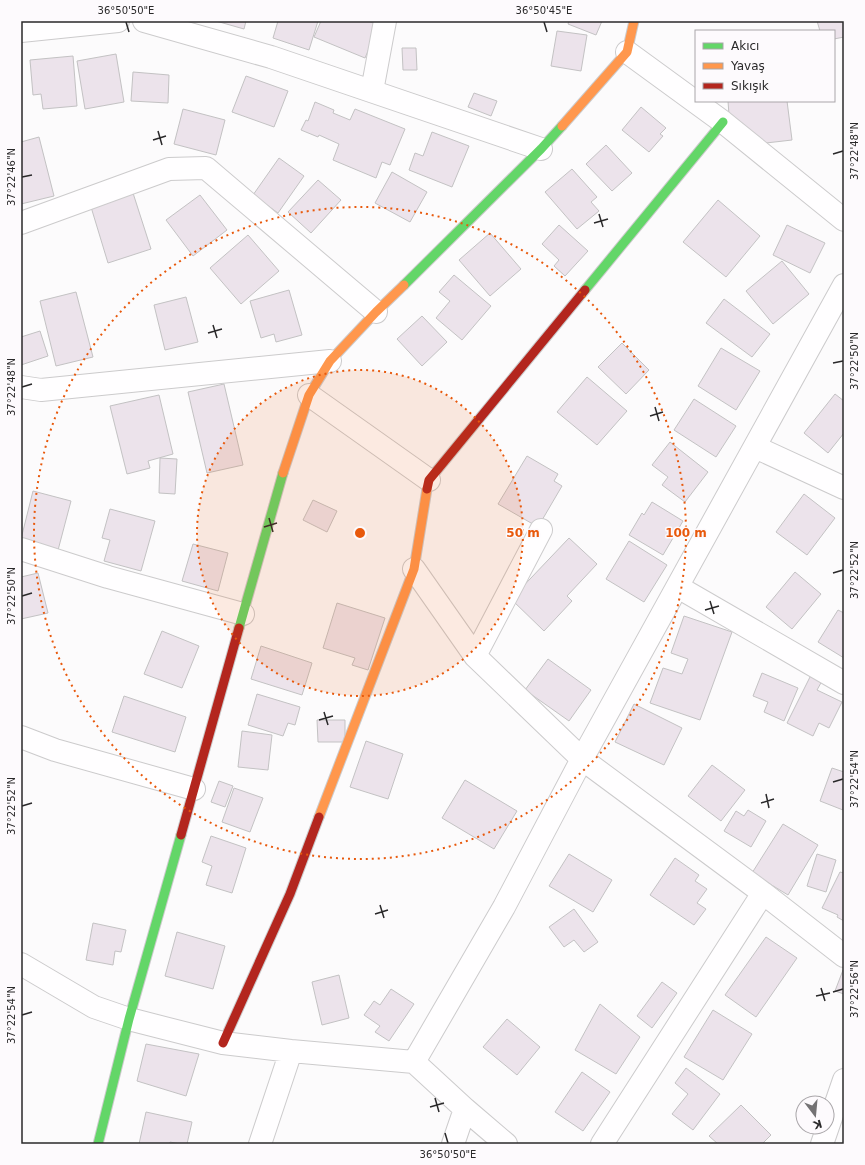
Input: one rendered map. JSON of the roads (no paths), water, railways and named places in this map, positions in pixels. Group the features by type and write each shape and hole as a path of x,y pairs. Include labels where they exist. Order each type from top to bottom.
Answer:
{"street":[{"path":"21,31 118,21"},
{"path":"144,21 271,57 541,149"},
{"path":"372,91 385,21"},
{"path":"98,1144 129,1019 280,482 309,395 330,361 376,312 541,149 627,52 634,21"},
{"path":"627,52 695,102"},
{"path":"696,102 723,122 844,220"},
{"path":"223,1043 290,894 414,569 429,480 723,122"},
{"path":"21,223 169,169 206,168 376,312"},
{"path":"414,1062 504,907 582,759 844,285"},
{"path":"21,387 41,390 330,361"},
{"path":"309,395 429,480"},
{"path":"755,447 844,488"},
{"path":"475,656 541,530"},
{"path":"21,549 108,577 243,614"},
{"path":"414,569 475,656 582,759 844,956"},
{"path":"678,587 844,682"},
{"path":"21,737 55,750 194,789"},
{"path":"602,1144 763,894"},
{"path":"21,964 94,1007 129,1019 223,1043 291,1051 414,1062 506,1144"},
{"path":"260,1144 291,1051"},
{"path":"822,1144 844,1080"},
{"path":"453,1144 465,1109"}]}
